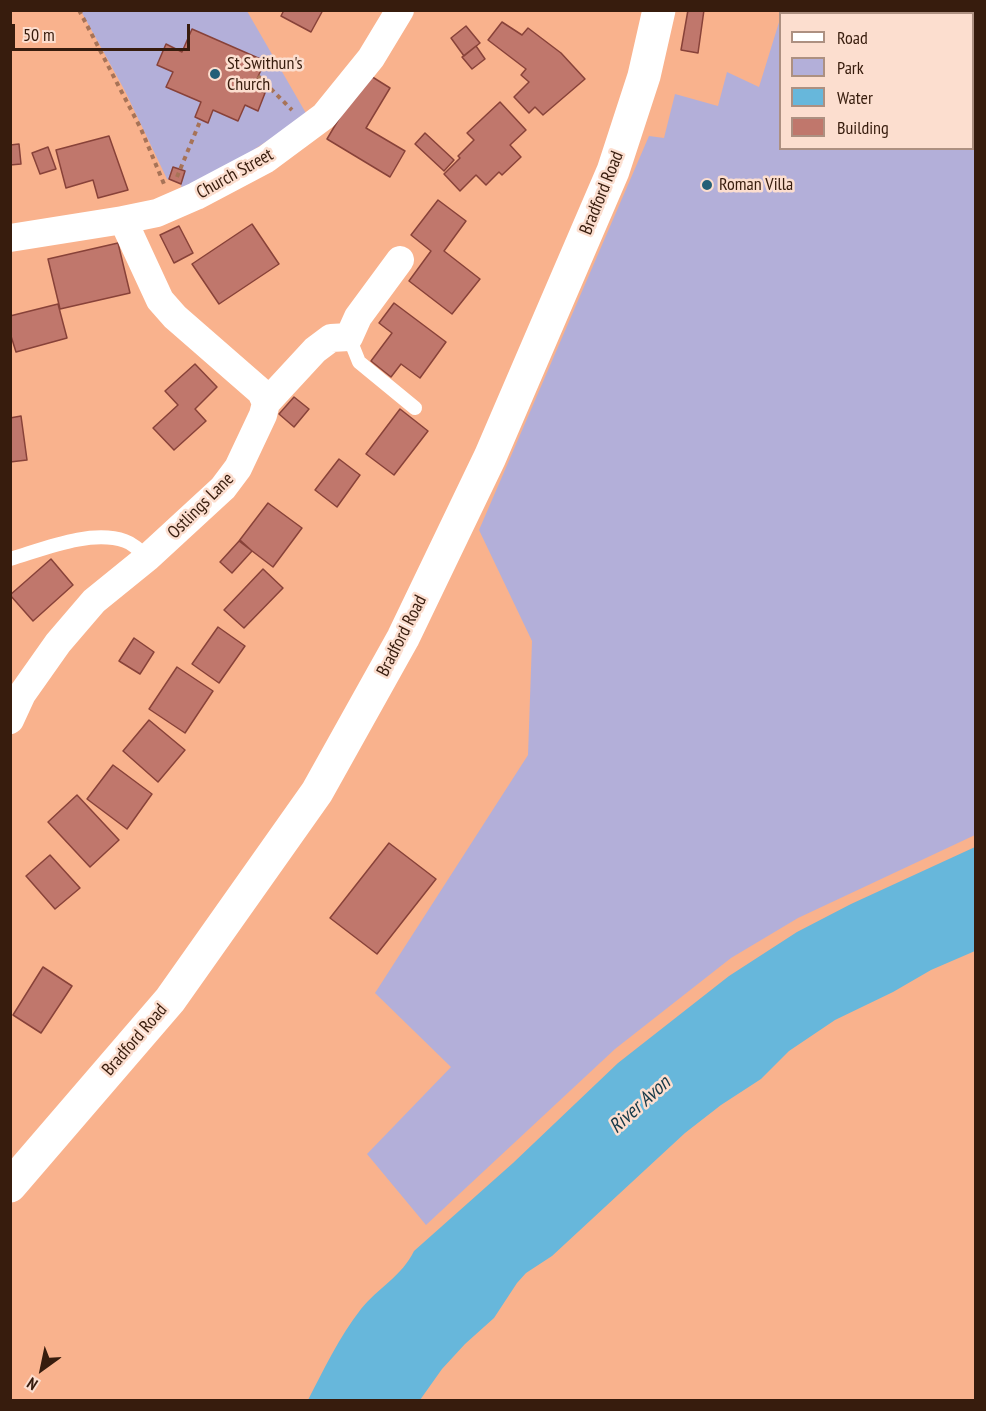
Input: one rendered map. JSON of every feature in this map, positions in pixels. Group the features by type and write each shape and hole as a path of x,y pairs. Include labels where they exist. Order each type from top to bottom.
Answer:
{"main road":[{"name":"Bradford Road","path":"10,1186 170,1000 317,792 403,639 490,457 613,171 644,76 659,10"}],"street":[{"name":"Church Street","path":"10,238 157,213 196,196 266,159 324,116 371,58 400,10"},
{"path":"123,220 160,300 175,317 261,392 266,403 315,350 331,338 349,337 358,317 400,260"},
{"name":"Ostlings Lane","path":"10,720 22,694 58,643 94,601 147,558 224,488 238,468 263,415 266,403"}],"lane":[{"path":"349,337 359,362 415,408"},
{"path":"10,559 83,537 124,540 135,546 147,558"}],"path":[{"path":"79,10 141,129 162,180"},
{"path":"258,76 290,108"},
{"path":"175,181 201,119"}],"green space":[{"path":"784,10 975,11 975,835 798,918 731,958 615,1049 426,1225 367,1154 451,1067 375,993 528,755 532,641 479,530 649,136 664,138 675,94 718,106 727,72 759,87 779,22 779,150 974,150 974,12 783,12"},
{"path":"81,11 247,11 307,115 183,196 181,184 167,179 125,91"}],"water":[{"name":"River Avon","path":"975,847 975,951 931,970 893,992 835,1020 789,1051 761,1079 721,1105 685,1133 552,1256 526,1273 494,1318 442,1369 420,1400 308,1400 332,1353 353,1320 361,1309 403,1268 414,1251 513,1163 618,1063 729,976 797,932 851,904"}],"building":[{"path":"284,10 323,10 311,32 281,16"},
{"path":"688,10 704,10 698,53 681,50"},
{"path":"502,22 522,35 528,28 561,53 585,79 543,115 535,107 529,113 514,97 529,82 521,75 526,69 488,40"},
{"path":"466,26 480,43 464,56 451,38"},
{"name":"St Swithun's Church","path":"192,29 265,61 253,88 265,93 258,111 245,105 238,121 213,110 208,123 195,117 201,102 166,87 173,72 157,65 166,44 182,52"},
{"path":"476,46 485,59 472,69 462,57"},
{"path":"366,73 390,88 366,128 405,151 390,177 327,139"},
{"path":"500,102 526,130 510,145 521,157 502,175 499,172 486,185 476,175 460,191 444,174 474,140 467,133"},
{"path":"425,133 454,160 444,171 415,144"},
{"path":"109,136 128,190 98,198 93,180 66,188 56,150"},
{"path":"19,144 21,164 10,165 10,145"},
{"path":"48,147 56,169 40,174 32,153"},
{"path":"173,167 185,171 181,184 169,179"},
{"path":"438,200 466,221 444,251 480,279 452,314 409,281 431,251 411,235"},
{"path":"252,224 279,264 219,304 192,264"},
{"path":"179,226 193,253 174,263 160,235"},
{"path":"118,243 130,293 60,309 48,259"},
{"path":"394,303 446,342 420,378 401,364 391,377 371,361 392,333 379,323"},
{"path":"58,304 67,338 16,352 10,333 10,316"},
{"path":"195,364 217,387 195,409 206,421 174,450 153,428 178,405 165,391"},
{"path":"294,397 309,409 294,427 279,414"},
{"path":"400,409 428,431 394,475 366,454"},
{"path":"21,416 27,460 10,462 10,418"},
{"path":"339,459 360,475 337,507 315,490"},
{"path":"268,503 302,528 273,567 239,541"},
{"path":"240,540 252,551 232,573 220,562"},
{"path":"51,559 73,585 33,621 10,595"},
{"path":"263,569 283,588 244,628 224,610"},
{"path":"218,627 245,646 219,683 192,664"},
{"path":"134,638 154,652 140,674 119,661"},
{"path":"177,667 213,691 185,733 149,709"},
{"path":"149,720 185,750 158,782 123,751"},
{"path":"113,765 152,794 127,829 87,799"},
{"path":"77,795 119,840 90,867 48,822"},
{"path":"389,843 436,879 377,954 330,918"},
{"path":"50,855 80,888 55,909 26,876"},
{"path":"43,967 72,986 41,1033 13,1015"}],"place":[{"name":"St Swithun's Church","path":"215,74"},
{"name":"Roman Villa","path":"707,185"}]}
